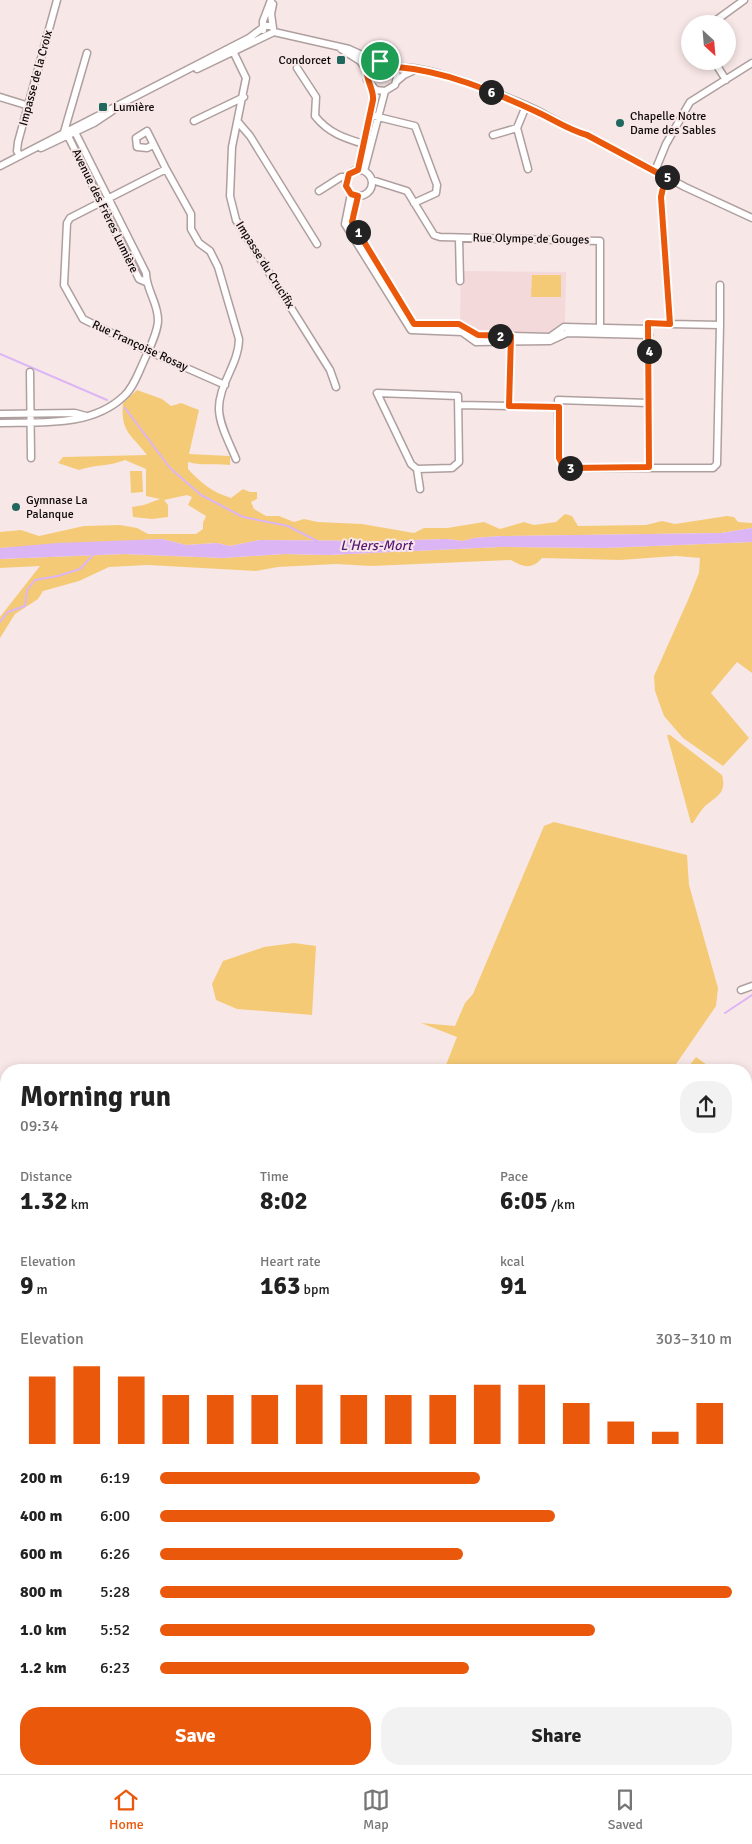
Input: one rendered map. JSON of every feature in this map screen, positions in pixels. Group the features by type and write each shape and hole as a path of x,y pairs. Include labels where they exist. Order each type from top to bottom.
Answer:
{"street":[{"name":"Impasse de la Croix","path":"20,156 17,150 18,142 57,0"},
{"path":"265,32 270,35 273,29 272,0"},
{"path":"265,32 263,21 272,0"},
{"path":"723,15 744,0"},
{"path":"273,29 380,61 389,62 395,68 397,81"},
{"path":"0,166 31,150 53,144 125,102 265,32"},
{"path":"338,47 360,61 368,71"},
{"name":"Impasse du Crucifix","path":"233,49 246,78 244,97 232,147 230,196 236,220 330,370 336,387"},
{"path":"69,133 87,52"},
{"path":"361,171 370,146 373,116 374,93 367,80 368,71 373,64 380,61"},
{"path":"655,171 666,144 690,102 752,63"},
{"path":"297,68 316,98 315,116 325,128 339,137 370,146"},
{"path":"395,68 417,69 454,78 526,106 576,132 587,135 667,178 752,218"},
{"path":"372,88 385,91 392,88 404,74 417,69"},
{"path":"720,70 726,80"},
{"path":"361,171 363,143 385,91"},
{"path":"0,97 28,106"},
{"path":"194,121 244,97"},
{"path":"526,106 516,128 528,169"},
{"path":"373,116 415,126 437,185 436,193 414,203"},
{"path":"238,122 250,136 317,244"},
{"path":"492,134 516,128"},
{"name":"Avenue des Frères Lumière","path":"0,422 74,420 110,406 125,396 132,385 148,351 158,322 157,303 146,282 146,273 110,197 69,133"},
{"name":"Avenue des Frères Lumière","path":"69,133 139,279 146,282"},
{"path":"153,145 191,214 191,229 199,243 210,251 218,267 239,339 239,351 225,385 219,412 236,459"},
{"name":"Rue Françoise Rosay","path":"166,169 70,218 66,223 64,285 83,319 148,351 225,385"},
{"path":"318,191 341,177 347,177 353,172 361,171 372,180 367,193 354,195"},
{"path":"347,177 346,186 354,195"},
{"path":"667,178 661,197 670,324"},
{"name":"Rue Olympe de Gouges","path":"372,180 407,192 434,235 459,238 600,241 600,331"},
{"path":"354,195 345,224 411,330 462,332 476,342 550,337 564,327 600,331 649,332"},
{"name":"Rue Olympe de Gouges","path":"459,238 460,281"},
{"path":"648,403 558,400 559,458 562,464 570,468 713,468 717,464 720,285"},
{"path":"649,467 648,323 720,325"},
{"path":"509,406 511,339"},
{"path":"30,372 31,458"},
{"path":"377,393 458,396 459,405 459,462 457,466 452,468 417,469 411,464 377,393"},
{"path":"459,405 559,407"},
{"name":"Avenue des Frères Lumière","path":"0,414 75,413 86,416"},
{"path":"417,469 420,489"},
{"path":"742,990 752,986"}],"shaded area":[{"path":"461,271 566,272 565,323 561,323 548,333 478,331 465,322 460,321"},
{"path":"532,275 561,275 561,297 531,297"},
{"path":"137,390 162,399 171,406 181,403 199,410 189,454 230,456 230,465 188,462 188,469 207,486 231,498 243,489 257,492 257,499 251,502 254,509 266,516 279,516 294,522 304,519 318,522 362,524 414,533 424,528 447,528 484,522 500,529 524,522 534,525 556,522 565,514 572,516 578,526 646,525 662,521 675,524 727,516 734,517 738,522 752,523 752,528 721,533 501,536 474,538 463,541 447,539 383,541 260,540 230,546 217,543 186,545 162,539 0,548 0,532 21,530 39,536 84,526 120,525 137,528 148,534 196,534 203,529 206,516 188,505 192,497 187,495 164,500 168,505 168,517 152,519 133,517 132,507 160,499 146,496 146,469 125,460 79,470 58,463 63,457 147,455 128,432 123,421 123,403"},
{"path":"130,471 142,471 143,492 131,493"},
{"path":"752,542 752,673 737,662 711,693 749,738 723,766 683,738 664,716 655,691 654,676 699,573 700,558 676,556 620,560 542,558 531,566 511,560 371,566 336,564 278,567 256,571 148,565 109,567 79,581 43,591 38,599 15,614 0,638 0,617 40,566 0,568 0,559 124,554 223,558 284,554 328,555 500,547 604,548"},
{"path":"667,735 670,735 722,775 723,786 720,794 703,808 693,823 691,823"},
{"path":"554,822 687,855 689,885 718,988 716,1006 676,1064 446,1064 457,1037 421,1023 455,1026 465,1003 473,994 544,826"},
{"path":"294,943 316,946 312,1015 237,1009 216,1000 212,984 223,961 264,947"},
{"path":"696,1057 706,1064 691,1064"}],"water":[{"name":"L'Hers-Mort","path":"752,528 752,542 604,548 500,547 328,555 284,554 223,558 124,554 0,559 0,548 57,543 162,539 186,545 217,543 230,546 260,540 383,541 447,539 463,541 474,538 501,536 721,533"}],"waterway":[{"path":"0,354 107,400"},
{"path":"125,408 170,468 201,495 243,517 288,526 317,541"},
{"path":"0,622 8,612 25,606 27,590 35,580 58,576 80,569 93,555"},
{"path":"725,1013 752,995"}],"place":[{"name":"Condorcet","path":"341,60"},
{"name":"Lumière","path":"103,107"},
{"name":"Chapelle Notre Dame des Sables","path":"620,123"},
{"name":"Gymnase La Palanque","path":"16,507"}],"route":[{"path":"380,61 389,62 395,68 423,70 454,78 526,106 550,117 558,124 587,135 629,156 667,178 661,197 670,324 648,323 649,467 570,468 562,464 559,458 559,407 509,406 511,336 478,335 459,324 414,324 352,222 358,196 351,194 346,186 349,174 358,170 373,100 374,93 367,80 368,71 373,64 380,61"}]}
